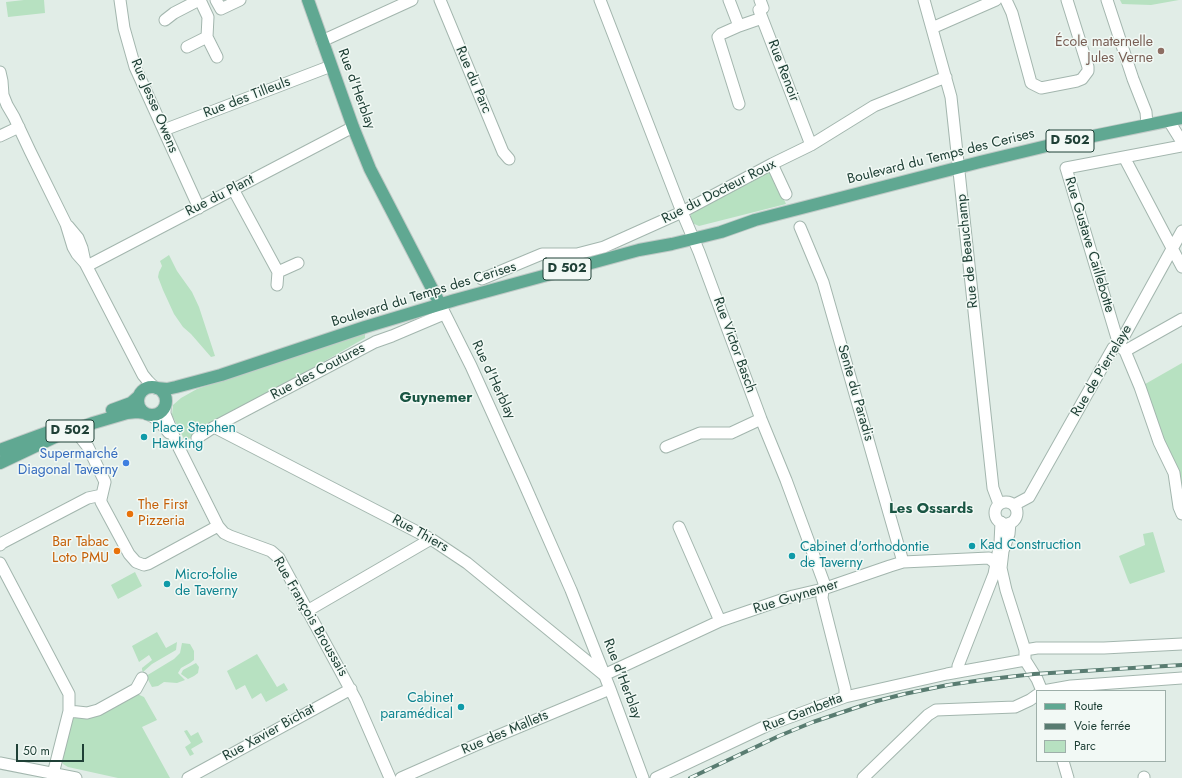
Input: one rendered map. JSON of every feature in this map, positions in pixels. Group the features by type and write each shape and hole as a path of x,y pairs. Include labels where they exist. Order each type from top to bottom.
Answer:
{"main road":[{"name":"Rue d'Herblay","path":"308,0 353,127 370,169 442,309"},
{"name":"Boulevard du Temps des Cerises","path":"155,388 167,389 221,375 365,327 442,309 639,250 672,244 692,235 721,232 755,220 1059,143 1182,118"},
{"name":"Boulevard du Temps des Cerises","path":"165,406 174,397 221,375"},
{"path":"155,388 163,392 165,396 165,406 158,414 147,414 140,409 138,402 140,395 146,389 155,388"},
{"name":"D 502","path":"0,450 125,406 140,395"},
{"name":"D 502","path":"0,463 66,433 127,413 137,412 147,414"}],"street":[{"name":"Rue Jesse Owens","path":"120,0 124,28 135,67 199,208"},
{"path":"165,20 174,13 199,0 208,17 208,37 217,57"},
{"path":"216,0 221,9 240,0"},
{"path":"322,40 412,0"},
{"name":"Rue du Parc","path":"440,0 503,152 509,159"},
{"name":"Rue Victor Basch","path":"600,0 692,235 824,583 822,598 845,690 845,696"},
{"path":"729,0 739,26"},
{"name":"Rue Renoir","path":"760,0 763,8 759,10 811,145"},
{"name":"Rue de Beauchamp","path":"924,0 946,77 950,97 993,488 999,504"},
{"path":"932,28 996,0"},
{"path":"1006,0 1012,13 1031,83 1041,88 1082,79 1088,71 1068,0"},
{"path":"1107,0 1132,79 1146,112 1147,125"},
{"path":"739,104 718,37 721,34 739,26 762,18"},
{"path":"187,47 208,37"},
{"name":"Rue des Tilleuls","path":"164,130 331,66"},
{"path":"1,77 12,98 14,116 66,224 73,247 86,264 143,375 155,388"},
{"name":"Rue du Docteur Roux","path":"482,279 542,254 577,254 604,247 682,212 811,145 874,106 946,77"},
{"path":"1169,121 1182,142"},
{"path":"0,136 19,127"},
{"name":"Rue du Plant","path":"86,264 199,208 353,127"},
{"path":"1182,146 1124,157 1182,267"},
{"name":"Rue Gustave Caillebotte","path":"1124,157 1066,168 1122,348 1140,387 1159,442 1174,473 1179,507 1182,514"},
{"path":"772,164 786,194"},
{"path":"233,189 278,272 277,285"},
{"name":"Sente du Paradis","path":"800,226 823,282 903,562"},
{"name":"Rue de Pierrelaye","path":"1014,505 1029,497 1113,348 1122,348 1182,230"},
{"path":"278,272 298,263"},
{"name":"Rue des Coutures","path":"197,438 214,427 375,342 428,321 442,309"},
{"name":"Rue d'Herblay","path":"442,309 471,366 571,590 643,778"},
{"path":"1122,348 1182,319"},
{"path":"140,395 144,384 143,375"},
{"name":"Rue François Broussais","path":"165,406 165,414 176,444 218,526 224,533 271,551 279,558 351,689 374,737 390,778"},
{"name":"Rue François Broussais","path":"147,414 161,423 176,444"},
{"path":"666,446 700,433 731,433 761,419"},
{"name":"Rue Thiers","path":"214,427 432,539 467,563 604,675"},
{"path":"66,433 77,434 88,448 104,479 105,486 101,502 129,554 140,563 148,564 218,526"},
{"path":"1,542 88,498 102,495"},
{"path":"958,671 958,666 998,566 1001,536 1005,522 1016,517 1017,513 1014,505 1003,502 999,504 995,512 996,516 1005,522"},
{"path":"679,526 720,621"},
{"path":"308,611 432,539"},
{"name":"Rue Guynemer","path":"604,675 720,621 793,596 823,589 903,562 989,558 998,566"},
{"path":"0,563 69,694 69,711 53,774"},
{"path":"998,566 1025,655 1042,690"},
{"path":"987,591 994,584 999,584 1006,590"},
{"name":"Rue Gambetta","path":"656,778 766,726 845,696 1025,655 1037,648 1104,648 1182,644"},
{"path":"69,711 87,713 98,710 136,689 142,678"},
{"path":"1048,690 1072,686 1182,678"},
{"name":"Rue Xavier Bichat","path":"188,778 351,689"},
{"name":"Rue des Mallets","path":"401,778 610,689"},
{"path":"863,778 928,715 936,710 1015,707 1036,696"},
{"path":"1063,762 1068,778"},
{"path":"0,763 76,778"}],"green space":[{"path":"44,0 45,13 8,17 6,2"},
{"path":"1120,0 1179,0 1151,5 1122,4"},
{"path":"770,168 786,204 699,226 692,223 691,212"},
{"path":"169,255 177,271 192,292 199,307 215,356 211,357 183,327 174,314 163,290 158,277 162,266 160,261"},
{"path":"365,333 365,338 185,441 172,415 173,405 181,398 197,389"},
{"path":"1182,363 1182,502 1140,387"},
{"path":"1153,532 1165,572 1130,584 1119,556 1145,545 1143,534"},
{"path":"135,572 142,586 118,599 111,585"},
{"path":"157,632 166,648 177,642 176,650 152,664 143,672 142,668 152,660 149,655 139,662 132,646"},
{"path":"182,643 190,644 194,651 194,660 181,668 178,673 185,680 177,683 164,682 158,686 152,687 146,676 174,659 180,653"},
{"path":"257,654 277,687 284,683 288,690 266,702 261,693 252,699 245,685 236,690 227,671"},
{"path":"196,663 199,667 198,673 194,676 188,679 181,674 183,670"},
{"path":"135,693 144,697 157,720 142,727 170,778 118,778 68,767 63,764 62,760 73,714"},
{"path":"187,730 191,736 198,732 203,742 191,749 194,754 190,756 185,747 191,743 184,731"}],"railway":[{"path":"690,778 779,736 813,722 873,702 904,694 948,685 1034,674 1182,665"}],"place":[{"name":"École maternelle Jules Verne","path":"1161,51"},
{"name":"Place Stephen Hawking","path":"144,437"},
{"name":"Supermarché Diagonal Taverny","path":"126,463"},
{"name":"The First Pizzeria","path":"130,514"},
{"name":"Kad Construction","path":"972,546"},
{"name":"Bar Tabac Loto PMU","path":"117,551"},
{"name":"Cabinet d'orthodontie de Taverny","path":"792,556"},
{"name":"Micro-folie de Taverny","path":"167,584"},
{"name":"Cabinet paramédical","path":"461,707"}],"district":[{"name":"Guynemer","path":"436,398"},
{"name":"Les Ossards","path":"931,509"}]}
